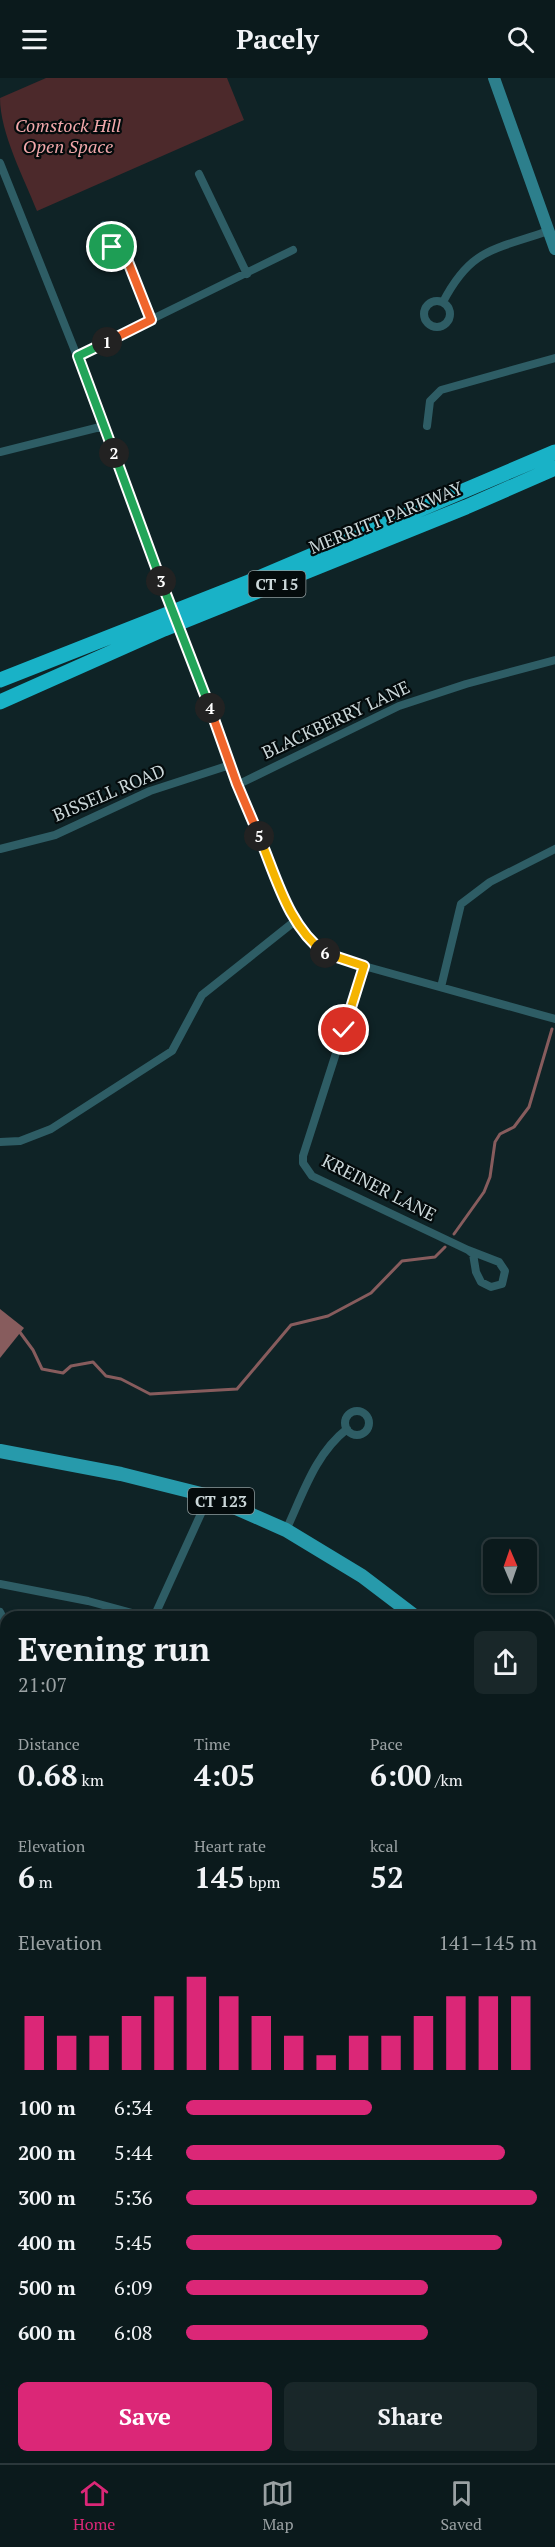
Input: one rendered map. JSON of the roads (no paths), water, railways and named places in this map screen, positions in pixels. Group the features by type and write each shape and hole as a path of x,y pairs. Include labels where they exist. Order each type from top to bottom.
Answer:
{"highway":[{"name":"MERRITT PARKWAY","path":"0,680 249,582 555,452"},
{"name":"MERRITT PARKWAY","path":"0,702 164,629 466,507 555,468"}],"main road":[{"name":"CT 123","path":"0,1451 121,1474 209,1496 286,1530 362,1576 408,1611"}],"street":[{"path":"494,78 555,249"},
{"path":"0,163 78,356 237,784 295,921 309,941 326,953 364,966 555,1019"},
{"path":"199,174 247,274"},
{"path":"104,225 112,247 123,249 151,320"},
{"path":"442,302 454,280 478,255 548,231"},
{"path":"78,356 247,274 292,249"},
{"path":"427,426 430,401 441,390 555,358"},
{"path":"0,452 104,426"},
{"name":"BLACKBERRY LANE","path":"237,784 399,706 466,684 555,660"},
{"name":"BISSELL ROAD","path":"0,849 55,835 150,791 230,765"},
{"path":"441,987 461,904 490,882 555,849"},
{"path":"0,1142 20,1141 51,1129 172,1051 202,995 295,921"},
{"name":"KREINER LANE","path":"364,966 303,1156 303,1163 312,1176 468,1250 499,1262 505,1271 501,1284 491,1287 481,1282 476,1272 473,1254 468,1250"},
{"path":"286,1530 319,1459 331,1442 347,1429"},
{"path":"157,1611 209,1496"},
{"path":"0,1584 87,1601 124,1611"}],"waterway":[{"path":"454,1234 484,1192 490,1177 495,1142 500,1134 514,1127 529,1107 552,1029"},
{"path":"19,1331 33,1350 42,1369 63,1373 71,1366 93,1362 106,1376 121,1379 150,1394 237,1389 291,1325 328,1316 371,1293 402,1261 435,1257 445,1247"}],"park label":[{"name":"Comstock Hill Open Space","path":"68,136"}]}
